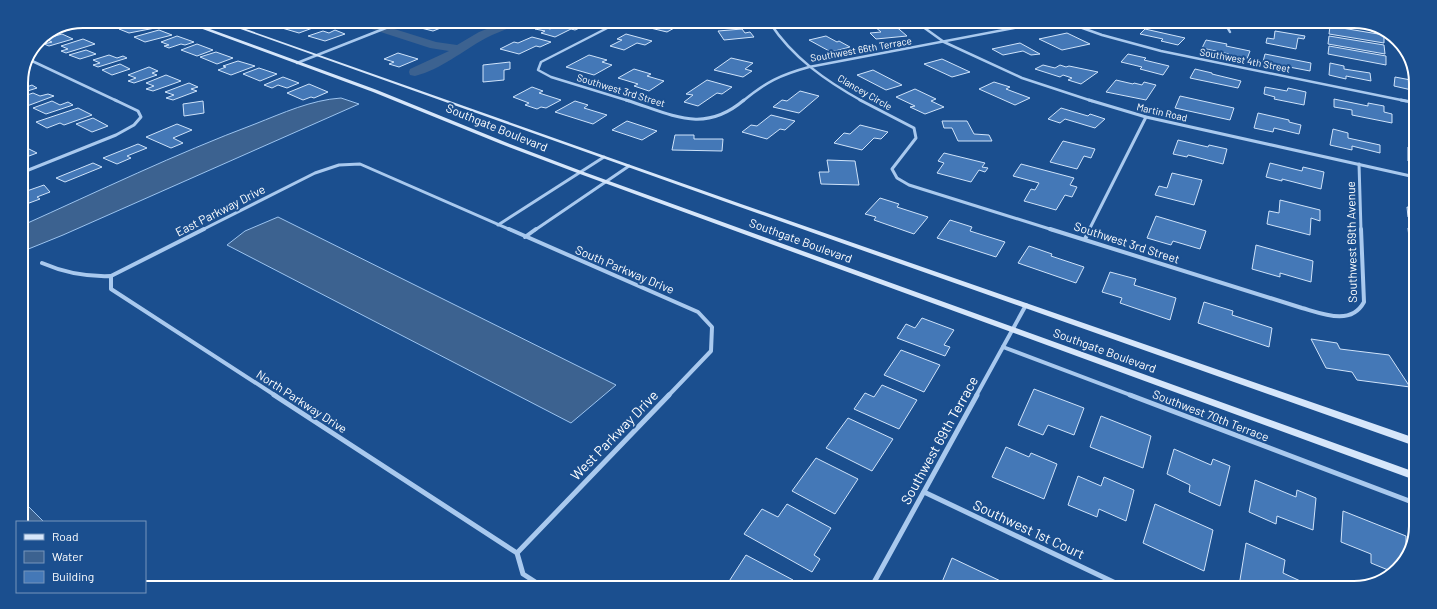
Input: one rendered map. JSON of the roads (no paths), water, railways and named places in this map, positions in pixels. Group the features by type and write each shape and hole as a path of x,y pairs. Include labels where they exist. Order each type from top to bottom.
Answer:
{"main road":[{"name":"Southgate Boulevard","path":"202,28 375,91 503,143 582,173 1409,474"},
{"name":"Southgate Boulevard","path":"237,28 1409,440"}],"street":[{"path":"297,63 388,28"},
{"name":"Southwest 3rd Street","path":"607,28 541,62 538,67 540,72 551,78 687,119 704,121"},
{"name":"Clancey Circle","path":"772,28 776,34 807,66 868,105 914,128 916,138 892,169 897,178"},
{"name":"Martin Road","path":"925,28 944,42 1022,78 1101,104 1146,117 1409,176"},
{"name":"Southwest 66th Terrace","path":"704,121 727,114 775,77 807,66 1015,28"},
{"name":"Southwest 4th Street","path":"1082,28 1102,35 1161,51 1409,102"},
{"path":"1228,28 1230,32"},
{"path":"28,170 116,135 134,125 141,117 138,111 33,61"},
{"path":"1085,239 1146,117"},
{"path":"498,225 582,173 604,157"},
{"name":"South Parkway Drive","path":"339,164 360,164 698,312 712,327"},
{"name":"East Parkway Drive","path":"111,276 315,173 339,164"},
{"name":"Southwest 69th Avenue","path":"1352,315 1362,309 1364,302 1359,164"},
{"path":"525,237 608,182 629,166"},
{"name":"Southwest 3rd Street","path":"897,178 909,185 1302,308 1330,316 1352,315"},
{"path":"42,263 64,272 90,278 111,276"},
{"name":"North Parkway Drive","path":"111,276 111,289 517,553"},
{"name":"Southwest 69th Terrace","path":"875,581 1026,305"},
{"name":"West Parkway Drive","path":"517,553 711,351 712,327"},
{"name":"Southwest 70th Terrace","path":"1003,347 1409,501"},
{"name":"Southwest 1st Court","path":"924,492 1111,581"},
{"path":"517,553 523,574 534,581"}],"water":[{"path":"341,98 359,104 28,249 28,223 137,173 225,136 297,108 330,99"},
{"path":"278,217 616,385 571,423 227,245 245,231"},
{"path":"28,506 43,521 28,521"}],"waterway":[{"path":"379,28 434,45 459,49"},
{"path":"459,49 483,35 499,28"},
{"path":"415,72 449,57 459,49"}]}
